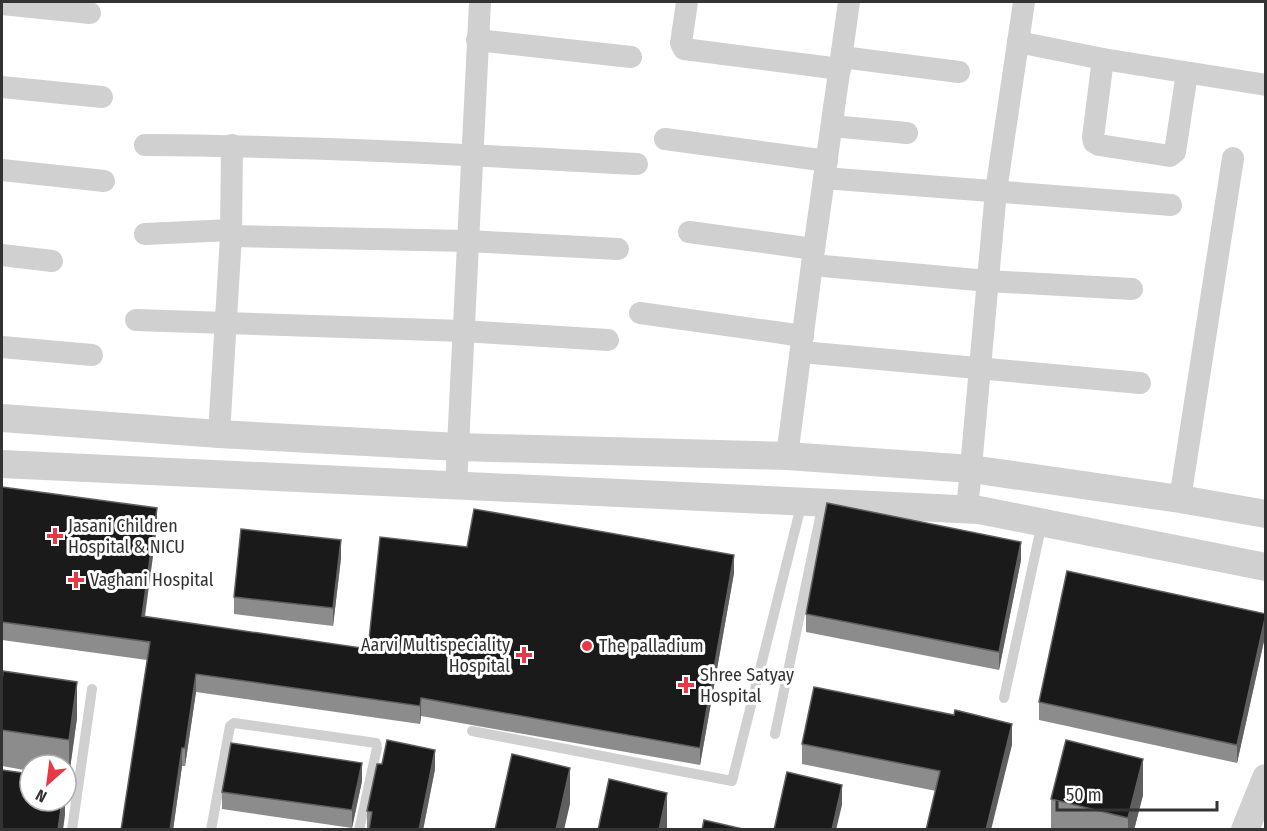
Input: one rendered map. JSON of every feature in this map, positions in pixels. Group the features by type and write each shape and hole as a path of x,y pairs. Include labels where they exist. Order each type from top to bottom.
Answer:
{"street":[{"path":"456,486 480,2"},
{"path":"687,2 681,43 684,49 959,72"},
{"path":"787,456 849,2"},
{"path":"967,511 996,191 1024,2"},
{"path":"3,3 90,13"},
{"path":"477,39 631,57"},
{"path":"1018,42 1103,59 1266,85"},
{"path":"1103,59 1093,137 1099,145 1173,155 1177,149 1188,73"},
{"path":"2,87 102,97"},
{"path":"832,126 907,133"},
{"path":"665,139 825,170 996,191 1171,205"},
{"path":"146,145 232,145 637,164"},
{"path":"219,434 231,233 232,145"},
{"path":"1180,499 1233,158"},
{"path":"2,170 104,181"},
{"path":"689,232 813,257 988,281 1132,289"},
{"path":"145,234 231,233 618,249"},
{"path":"2,255 52,261"},
{"path":"640,313 803,344 979,368 1140,382"},
{"path":"136,320 464,332 608,340"},
{"path":"2,347 92,355"},
{"path":"2,418 219,434 458,447 787,456 971,469 1180,499 1266,514"},
{"path":"2,464 979,510 1259,569"},
{"path":"1245,830 1266,778"}],"lane":[{"path":"472,731 732,782 813,502"},
{"path":"776,734 813,502"},
{"path":"1004,698 1042,523"},
{"path":"72,830 92,689"},
{"path":"211,830 230,726 234,723 376,743 377,748 359,830"}],"building":[{"path":"2,487 157,508 142,616 368,649 380,537 467,547 474,509 734,555 700,748 421,698 420,706 196,674 170,830 121,830 150,642 2,622"},
{"path":"827,503 1021,542 999,652 806,614"},
{"path":"241,529 341,540 333,608 234,597"},
{"path":"1067,571 1266,614 1237,745 1039,702"},
{"path":"3,671 77,682 69,740 2,730"},
{"path":"814,687 954,715 955,710 1012,724 986,830 926,830 940,771 802,744"},
{"path":"387,740 435,750 419,830 369,830 372,812 367,811 377,764 382,764"},
{"path":"1066,740 1143,759 1128,818 1051,799"},
{"path":"231,743 362,763 352,810 222,792"},
{"path":"512,754 570,768 556,830 495,830"},
{"path":"2,770 18,772 18,813 60,813 58,830 2,829"},
{"path":"787,772 842,785 832,830 774,830"},
{"path":"609,779 667,793 659,830 598,830"},
{"path":"704,820 747,830 702,830"}],"place":[{"name":"Jasani Children Hospital & NICU","path":"55,536"},
{"name":"Vaghani Hospital","path":"76,580"},
{"name":"The palladium","path":"587,646"},
{"name":"Aarvi Multispeciality Hospital","path":"524,655"},
{"name":"Shree Satyay Hospital","path":"686,685"}]}
